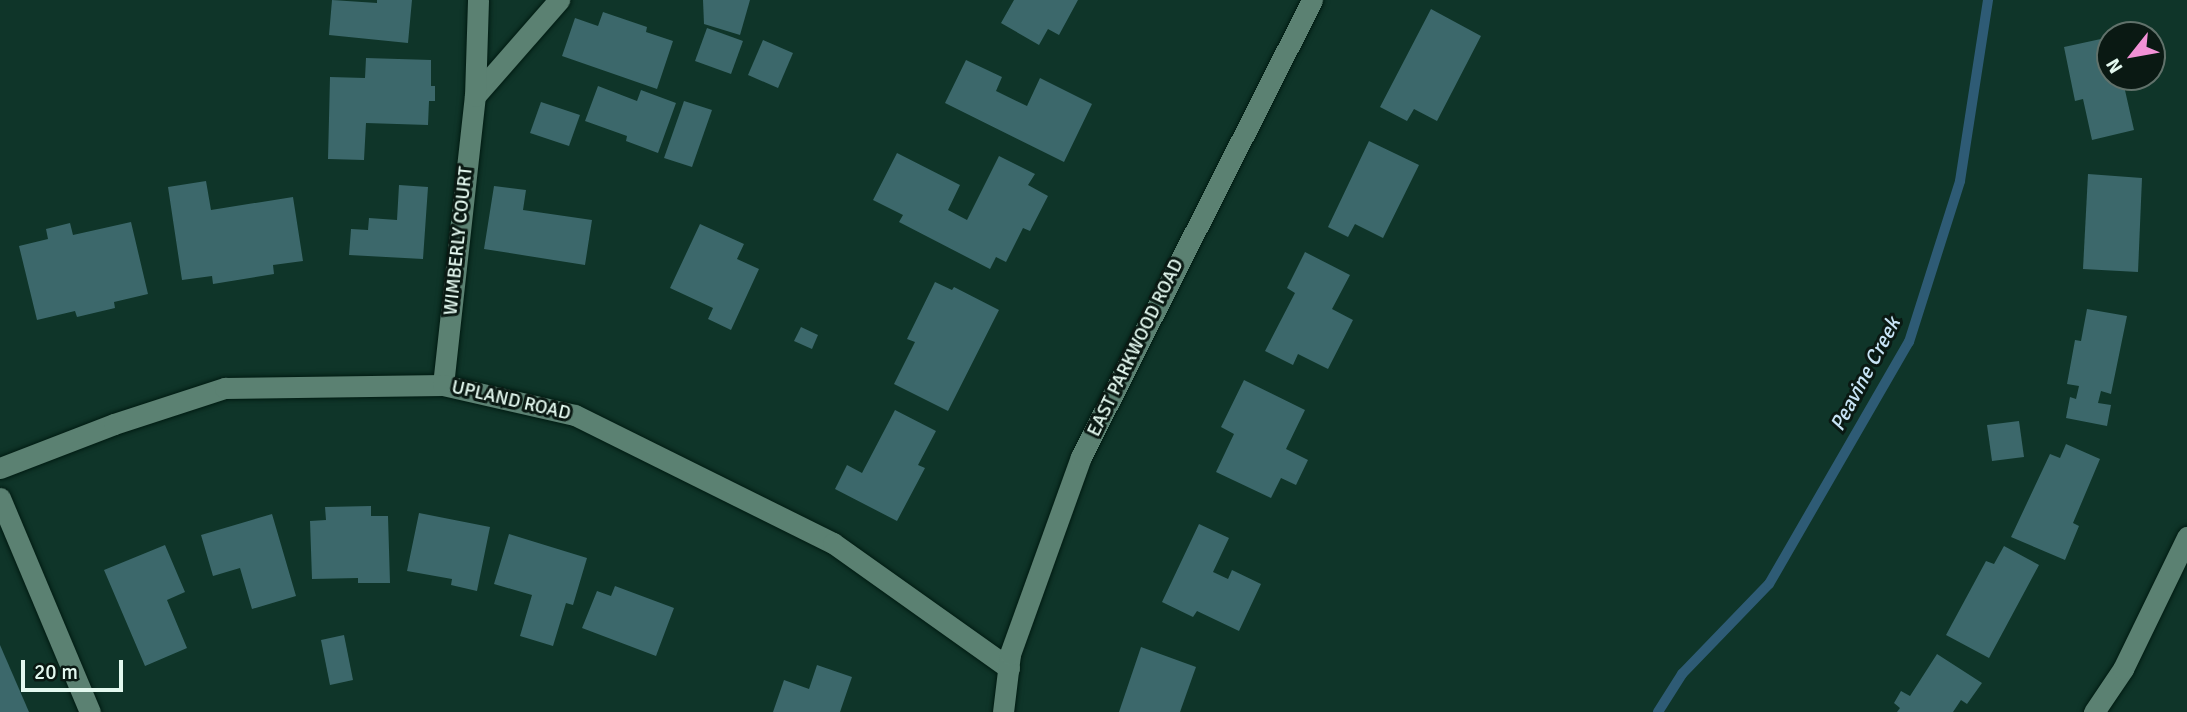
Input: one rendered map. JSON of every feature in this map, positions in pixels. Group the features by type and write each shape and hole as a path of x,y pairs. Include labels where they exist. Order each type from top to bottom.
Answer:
{"street":[{"name":"WIMBERLY COURT","path":"443,385 475,96 478,0"},
{"path":"475,96 559,0"},
{"name":"EAST PARKWOOD ROAD","path":"1003,712 1010,654 1081,457 1312,0"},
{"name":"UPLAND ROAD","path":"0,468 114,424 225,388 443,385 575,415 833,542 1009,668"},
{"path":"0,498 90,712"},
{"path":"2094,712 2123,669 2187,537"}],"building":[{"path":"332,0 377,3 377,0 412,0 408,43 329,35"},
{"path":"703,0 750,0 740,35 704,24"},
{"path":"1014,0 1078,0 1059,35 1048,29 1039,45 1001,23"},
{"path":"1431,9 1481,36 1437,121 1414,109 1407,121 1380,107"},
{"path":"603,12 647,27 646,32 673,41 657,89 562,56 575,18 598,26"},
{"path":"707,28 743,41 731,74 695,61"},
{"path":"763,40 793,53 778,88 748,75"},
{"path":"2096,40 2096,91 2125,91 2134,130 2092,140 2083,99 2075,101 2064,47"},
{"path":"366,58 431,60 431,86 435,86 435,101 429,101 428,125 366,123 364,160 328,159 330,77 365,78"},
{"path":"966,60 1002,77 996,91 1027,106 1040,78 1092,104 1064,162 945,103"},
{"path":"598,86 637,101 641,90 676,103 658,153 626,141 627,136 585,121"},
{"path":"684,101 712,110 692,167 664,158"},
{"path":"541,102 580,115 569,146 530,133"},
{"path":"1369,141 1419,165 1383,238 1355,224 1348,237 1328,227"},
{"path":"897,153 960,185 948,210 967,220 999,156 1035,174 1028,185 1048,196 1030,231 1023,228 1006,262 996,257 990,269 899,222 903,215 873,200"},
{"path":"2088,174 2142,178 2138,272 2083,269"},
{"path":"206,181 211,210 293,197 303,261 273,265 274,274 213,284 212,276 182,280 168,187"},
{"path":"399,185 428,187 423,259 349,255 351,229 368,230 369,218 397,220"},
{"path":"494,186 526,190 523,210 592,220 585,265 484,249"},
{"path":"131,222 148,294 114,302 115,308 77,317 75,311 37,320 19,246 48,239 46,229 70,223 73,235"},
{"path":"700,224 744,244 737,259 759,269 731,330 708,319 713,308 670,288"},
{"path":"1305,252 1350,275 1332,309 1353,320 1328,369 1298,354 1293,365 1265,351 1295,293 1287,288"},
{"path":"935,282 952,290 954,287 999,310 948,411 894,384 915,342 907,339"},
{"path":"2087,309 2127,316 2111,394 2101,391 2098,403 2111,405 2107,426 2066,418 2070,397 2076,399 2079,386 2067,384 2075,340 2081,341"},
{"path":"801,327 818,335 812,349 794,341"},
{"path":"1244,380 1305,410 1286,449 1308,460 1296,485 1281,478 1271,498 1216,472 1234,434 1221,427"},
{"path":"895,410 936,431 918,465 925,468 897,521 835,489 847,465 862,473"},
{"path":"2019,421 2024,457 1992,461 1987,425"},
{"path":"2066,444 2100,459 2073,523 2079,526 2065,560 2011,537 2050,454 2060,458"},
{"path":"371,506 371,516 388,516 390,583 358,583 358,578 312,579 310,521 326,520 325,507"},
{"path":"419,513 490,527 477,591 451,585 452,579 407,571"},
{"path":"272,514 296,596 252,609 240,568 213,576 201,535"},
{"path":"1199,524 1229,538 1213,572 1228,579 1232,570 1261,584 1239,631 1197,611 1193,617 1162,602"},
{"path":"509,534 587,558 573,605 566,603 553,646 520,636 532,595 494,584"},
{"path":"165,545 185,592 167,600 187,648 145,666 104,570"},
{"path":"2004,546 2039,565 1989,658 1946,635 1986,561 1994,564"},
{"path":"615,586 674,608 656,656 582,628 597,591 611,596"},
{"path":"344,635 353,680 330,685 321,640"},
{"path":"0,645 29,712 0,712"},
{"path":"1141,647 1196,667 1180,712 1119,712"},
{"path":"1937,654 1982,683 1967,704 1961,700 1953,712 1897,712 1900,708 1894,703 1901,691 1910,696"},
{"path":"817,665 852,677 840,712 773,712 784,680 809,689"}],"waterway":[{"name":"Peavine Creek","path":"1658,712 1682,674 1769,584 1909,342 1960,181 1988,0"}]}
